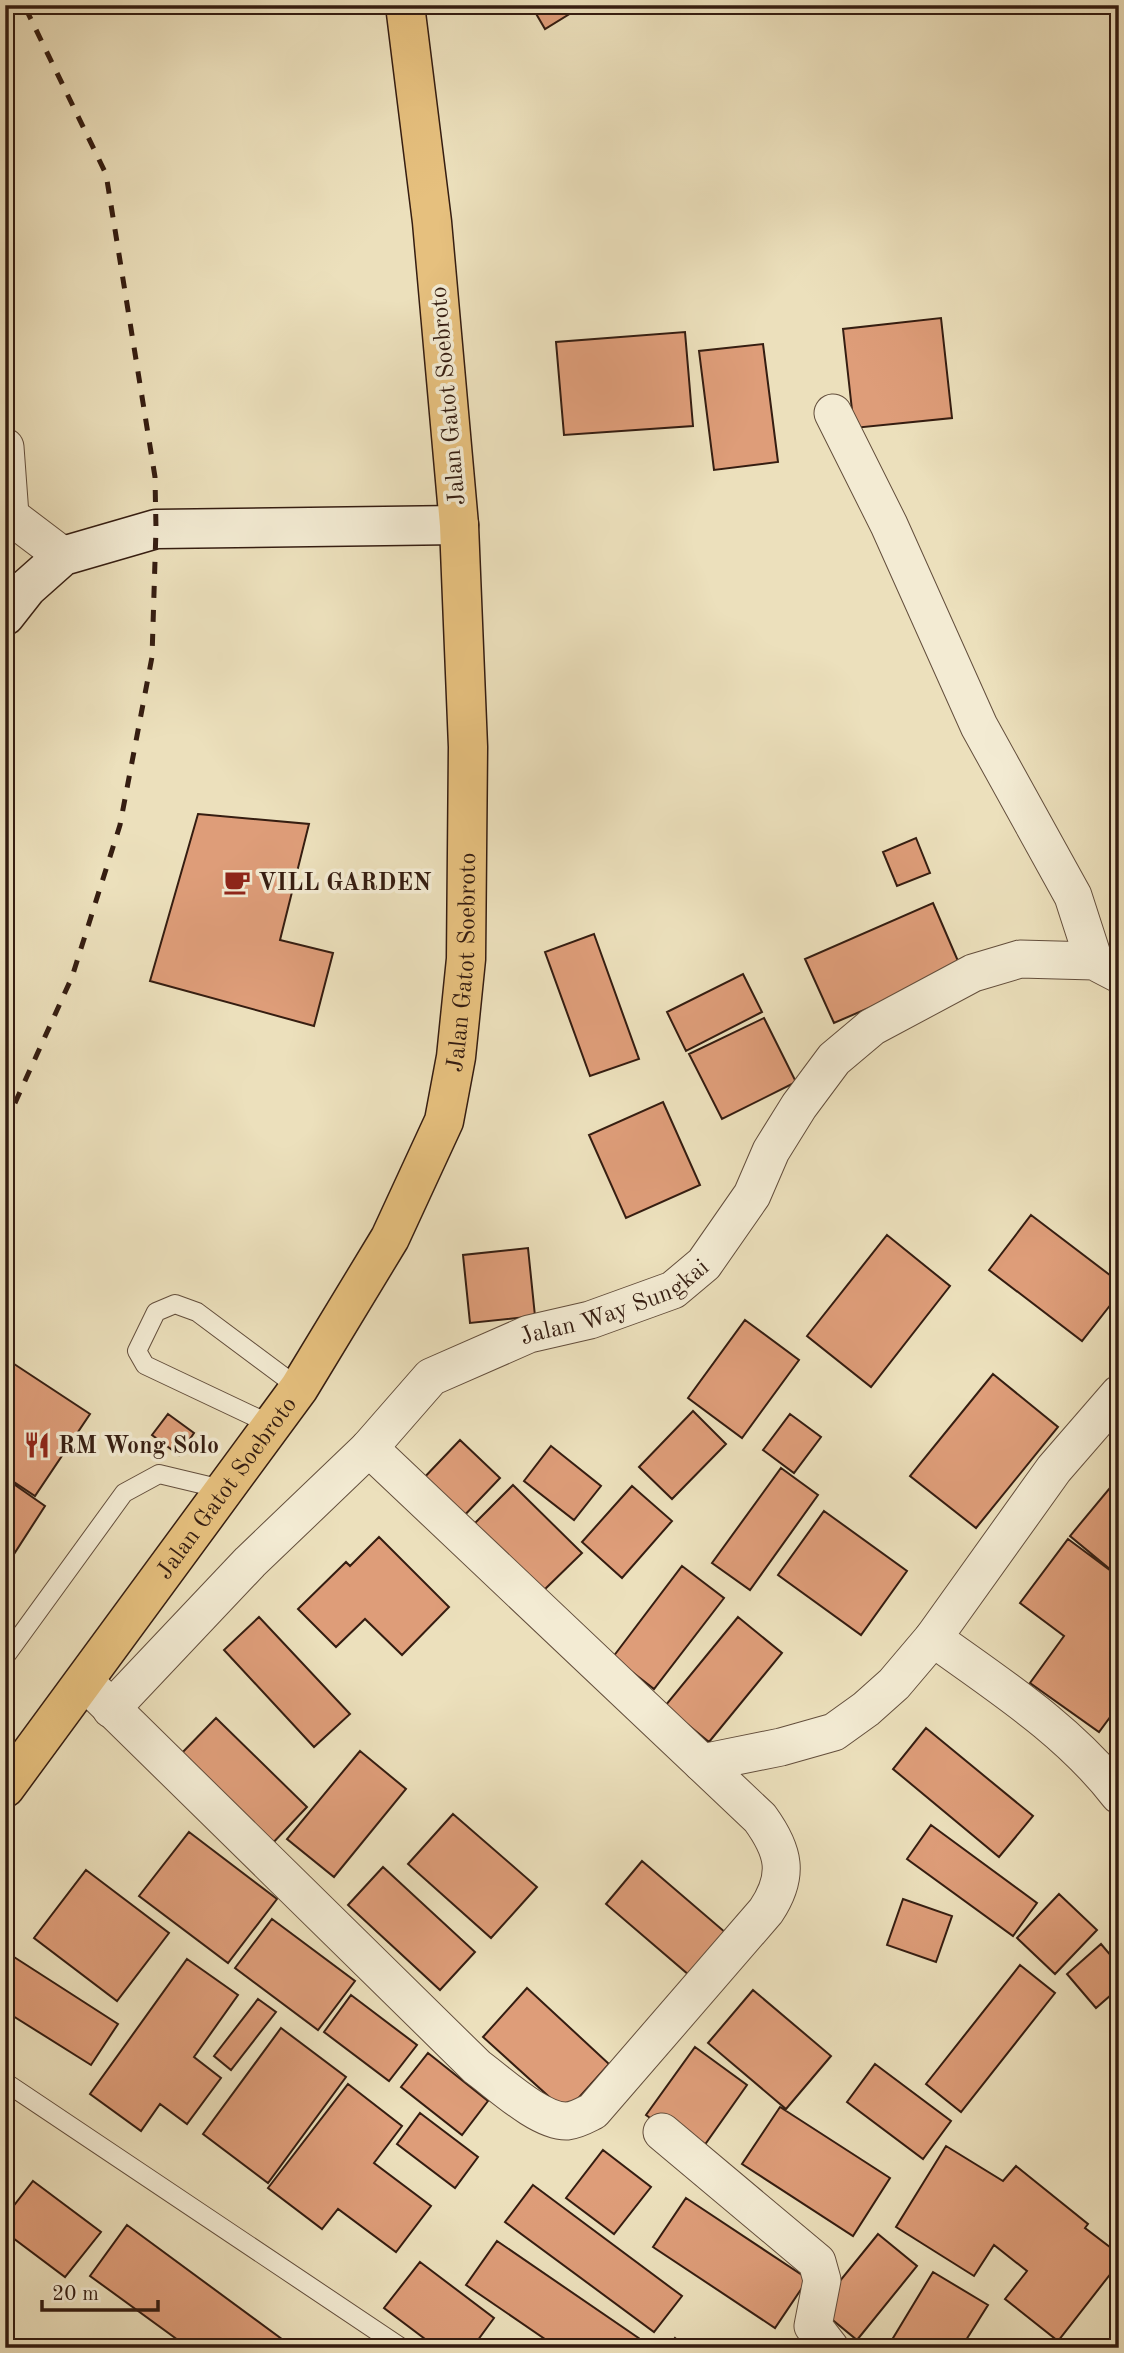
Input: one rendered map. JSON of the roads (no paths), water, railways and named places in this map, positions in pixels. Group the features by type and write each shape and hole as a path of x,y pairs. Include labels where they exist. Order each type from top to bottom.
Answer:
{"main road":[{"name":"Jalan Gatot Soebroto","path":"5,1787 299,1388 390,1238 444,1121 456,1057 466,959 468,747 459,525 432,222 405,5"}],"street":[{"path":"833,413 889,526 979,726 1073,896 1107,968"},
{"path":"5,447 7,514 63,556"},
{"path":"5,616 27,588 63,556 156,529 459,525"},
{"name":"Jalan Way Sungkai","path":"111,1709 250,1562 369,1448 431,1377 529,1335 590,1320 673,1290 704,1264 752,1195 771,1151 799,1106 834,1059 872,1027 973,974 1020,959 1107,968"},
{"path":"702,1763 781,1747 834,1732 866,1709 894,1684 933,1638 1054,1469 1119,1394"},
{"path":"84,1681 477,2067 544,2115 568,2121 593,2111 766,1911 774,1899 782,1877 781,1859 775,1839 760,1818 369,1448"},
{"path":"933,1638 1042,1716 1103,1774 1119,1795"},
{"path":"662,2133 817,2262 822,2280 813,2326 830,2348"}],"lane":[{"path":"272,1425 145,1365 137,1351 156,1312 175,1304 197,1312 299,1388"},
{"path":"5,1657 124,1493 159,1474 226,1490"},
{"path":"5,2082 402,2348"}],"railway":[{"path":"5,1125 72,977 120,825 152,657 156,529 155,477 106,174 24,5"}],"place":[{"name":"VILL GARDEN","path":"237,882"},
{"name":"RM Wong Solo","path":"37,1445"}]}
